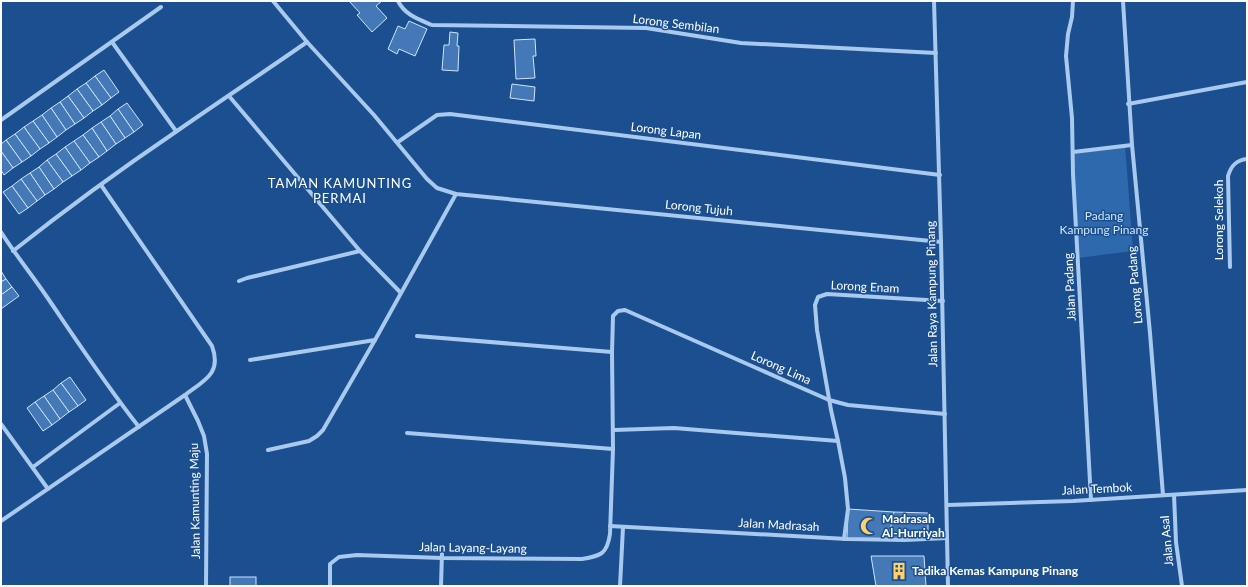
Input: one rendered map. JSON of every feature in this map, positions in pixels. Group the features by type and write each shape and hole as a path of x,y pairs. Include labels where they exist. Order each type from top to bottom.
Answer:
{"street":[{"name":"Lorong Tujuh","path":"273,1 307,42 398,142 427,180 437,188 456,194 941,242"},
{"name":"Lorong Sembilan","path":"398,1 402,9 409,14 432,25 646,28 741,42 936,53"},
{"name":"Jalan Raya Kampung Pinang","path":"934,1 948,506 948,586"},
{"name":"Jalan Padang","path":"1072,1 1072,17 1068,34 1066,56 1072,118 1091,500"},
{"name":"Lorong Padang","path":"1123,1 1128,104 1150,333 1163,495"},
{"path":"1,120 162,7"},
{"path":"112,42 176,131"},
{"path":"13,251 58,216 176,131 307,42"},
{"path":"1128,104 1247,82"},
{"path":"229,96 360,251 400,292"},
{"name":"Lorong Lapan","path":"398,142 437,115 450,114 940,175"},
{"path":"1073,152 1132,145"},
{"name":"Lorong Selekoh","path":"1230,267 1228,176 1233,165 1238,161 1247,159"},
{"path":"1,521 185,395 209,377 214,367 215,355 212,346 101,185"},
{"path":"268,450 309,440 317,436 323,430 456,194"},
{"path":"1,232 13,251 41,287 120,403 139,427"},
{"path":"239,281 360,251"},
{"name":"Lorong Enam","path":"829,400 817,330 816,305 818,296 826,294 943,301"},
{"name":"Lorong Lima","path":"612,352 613,316 618,310 624,310 829,400 848,405 945,414"},
{"path":"417,336 612,352 614,449 610,526"},
{"path":"250,360 375,340"},
{"name":"Jalan Kamunting Maju","path":"185,395 204,436 207,454 206,586"},
{"path":"829,400 845,478 848,509 844,539"},
{"path":"33,467 120,403"},
{"path":"1,424 48,489"},
{"path":"614,430 674,428 838,441"},
{"path":"407,433 614,449"},
{"name":"Jalan Tembok","path":"948,506 1091,500 1247,490"},
{"name":"Jalan Asal","path":"1174,495 1176,542 1182,586"},
{"name":"Jalan Madrasah","path":"610,526 844,539 904,540 947,538"},
{"name":"Jalan Layang-Layang","path":"330,586 330,564 339,557 357,555 442,558 582,559 597,557 604,552 608,544 610,526"},
{"path":"620,586 623,527"},
{"path":"441,586 442,552"}],"green space":[{"name":"Padang Kampung Pinang","path":"1125,145 1133,251 1078,258 1073,152"}],"building":[{"path":"349,1 382,1 376,6 387,18 372,32 357,15 360,13"},
{"path":"409,21 427,29 415,56 399,49 397,54 388,49 398,26 405,29"},
{"path":"450,32 458,33 458,71 442,70 444,45 449,45"},
{"path":"535,39 536,56 533,56 535,78 516,79 514,40"},
{"path":"104,70 119,92 111,98 95,76"},
{"path":"95,76 111,98 102,105 86,83"},
{"path":"86,83 102,105 93,111 77,89"},
{"path":"512,84 535,87 534,101 510,98"},
{"path":"77,89 93,111 84,118 68,96"},
{"path":"68,96 84,118 75,124 60,102"},
{"path":"60,102 75,124 66,130 51,108"},
{"path":"127,103 143,125 134,132 118,109"},
{"path":"51,108 66,130 57,137 42,115"},
{"path":"118,109 134,132 125,138 110,116"},
{"path":"42,115 57,137 49,143 33,121"},
{"path":"110,116 125,138 116,144 101,122"},
{"path":"33,121 49,143 40,149 24,127"},
{"path":"101,122 116,144 107,151 92,128"},
{"path":"24,127 40,149 31,156 15,134"},
{"path":"92,128 107,151 99,157 83,135"},
{"path":"15,134 31,156 22,162 6,140"},
{"path":"83,135 99,157 90,163 74,141"},
{"path":"6,140 22,162 13,168 1,151 1,144"},
{"path":"74,141 90,163 81,170 65,147"},
{"path":"65,147 81,170 72,176 56,154"},
{"path":"1,151 13,168 4,175 1,170"},
{"path":"56,154 72,176 63,182 47,160"},
{"path":"47,160 63,182 54,189 39,167"},
{"path":"39,167 54,189 45,195 30,173"},
{"path":"30,173 45,195 37,201 21,179"},
{"path":"21,179 37,201 28,208 12,186"},
{"path":"12,186 28,208 19,214 3,192"},
{"path":"1,271 6,279 1,282"},
{"path":"6,279 12,287 1,295 1,282"},
{"path":"12,287 19,296 1,309 1,295"},
{"path":"70,377 86,400 78,406 61,383"},
{"path":"61,383 78,406 69,412 53,390"},
{"path":"53,390 69,412 60,419 44,396"},
{"path":"44,396 60,419 52,425 35,402"},
{"path":"35,402 52,425 43,431 27,408"},
{"name":"Madrasah Al-Hurriyah","path":"848,509 894,512 888,540 847,539"},
{"path":"894,512 928,513 928,539 888,540"},
{"name":"Tadika Kemas Kampung Pinang","path":"871,556 924,556 926,586 876,586"},
{"path":"230,577 256,577 256,586 230,586"}],"place":[{"name":"Madrasah Al-Hurriyah","path":"869,526"},
{"name":"Tadika Kemas Kampung Pinang","path":"899,571"}],"district":[{"name":"TAMAN KAMUNTING PERMAI","path":"340,190"}]}
